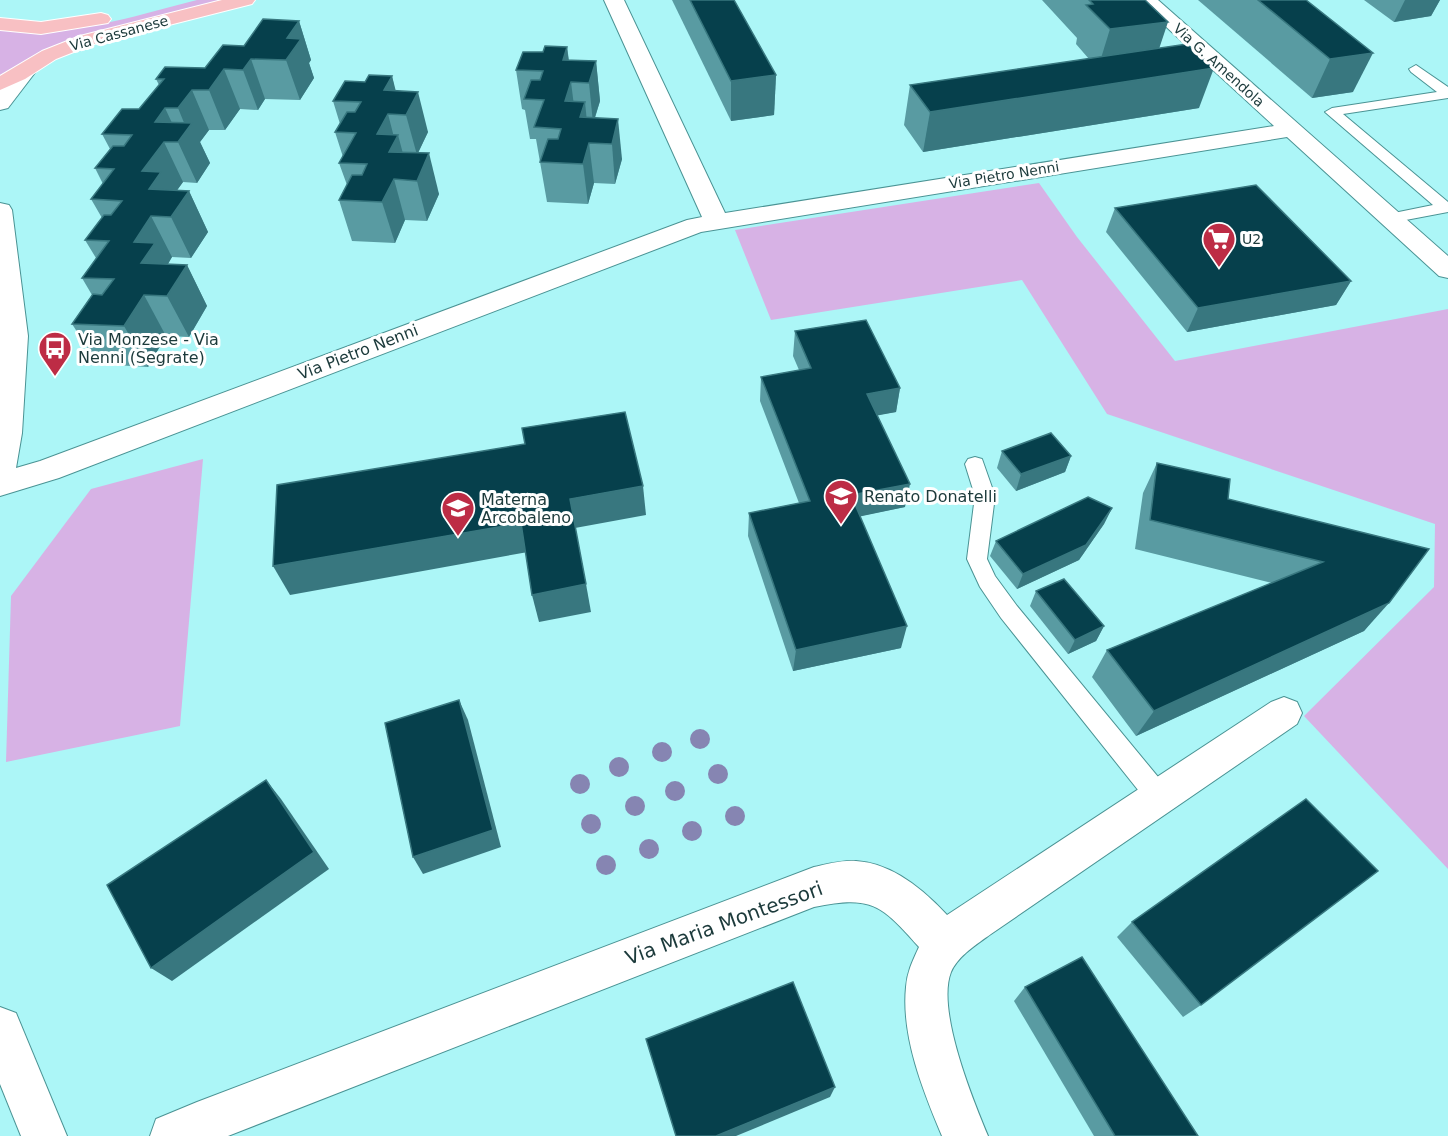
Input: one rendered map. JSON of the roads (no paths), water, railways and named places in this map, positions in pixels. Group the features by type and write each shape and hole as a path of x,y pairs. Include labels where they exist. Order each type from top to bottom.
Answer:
{"main road":[{"name":"Via Cassanese","path":"0,24 62,26 91,22 178,0"},
{"name":"Via Cassanese","path":"0,84 49,55 87,39 245,0"}],"street":[{"path":"614,0 716,221"},
{"name":"Via G. Amendola","path":"1147,0 1448,270"},
{"path":"0,104 27,70"},
{"name":"Via Pietro Nenni","path":"0,484 48,471 679,231 716,221 1291,130"},
{"path":"0,210 14,336 7,433 0,472"},
{"path":"965,1136 939,1064 930,1019 927,983 934,961 945,945 976,919 1284,713"},
{"name":"Via Maria Montessori","path":"173,1136 208,1120 814,887 840,881 861,881 873,885 901,901 945,945"},
{"path":"0,1029 44,1136"}],"lane":[{"path":"1416,69 1448,94"},
{"path":"1447,207 1332,112 1448,94"},
{"path":"1390,218 1447,207"},
{"path":"975,464 985,496 977,559 987,581 1009,612 1159,797"}],"place":[{"name":"U2","path":"1219,268"},
{"name":"Via Monzese - Via Nenni (Segrate)","path":"55,377"},
{"name":"Renato Donatelli","path":"841,525"},
{"name":"Materna Arcobaleno","path":"458,537"}]}
